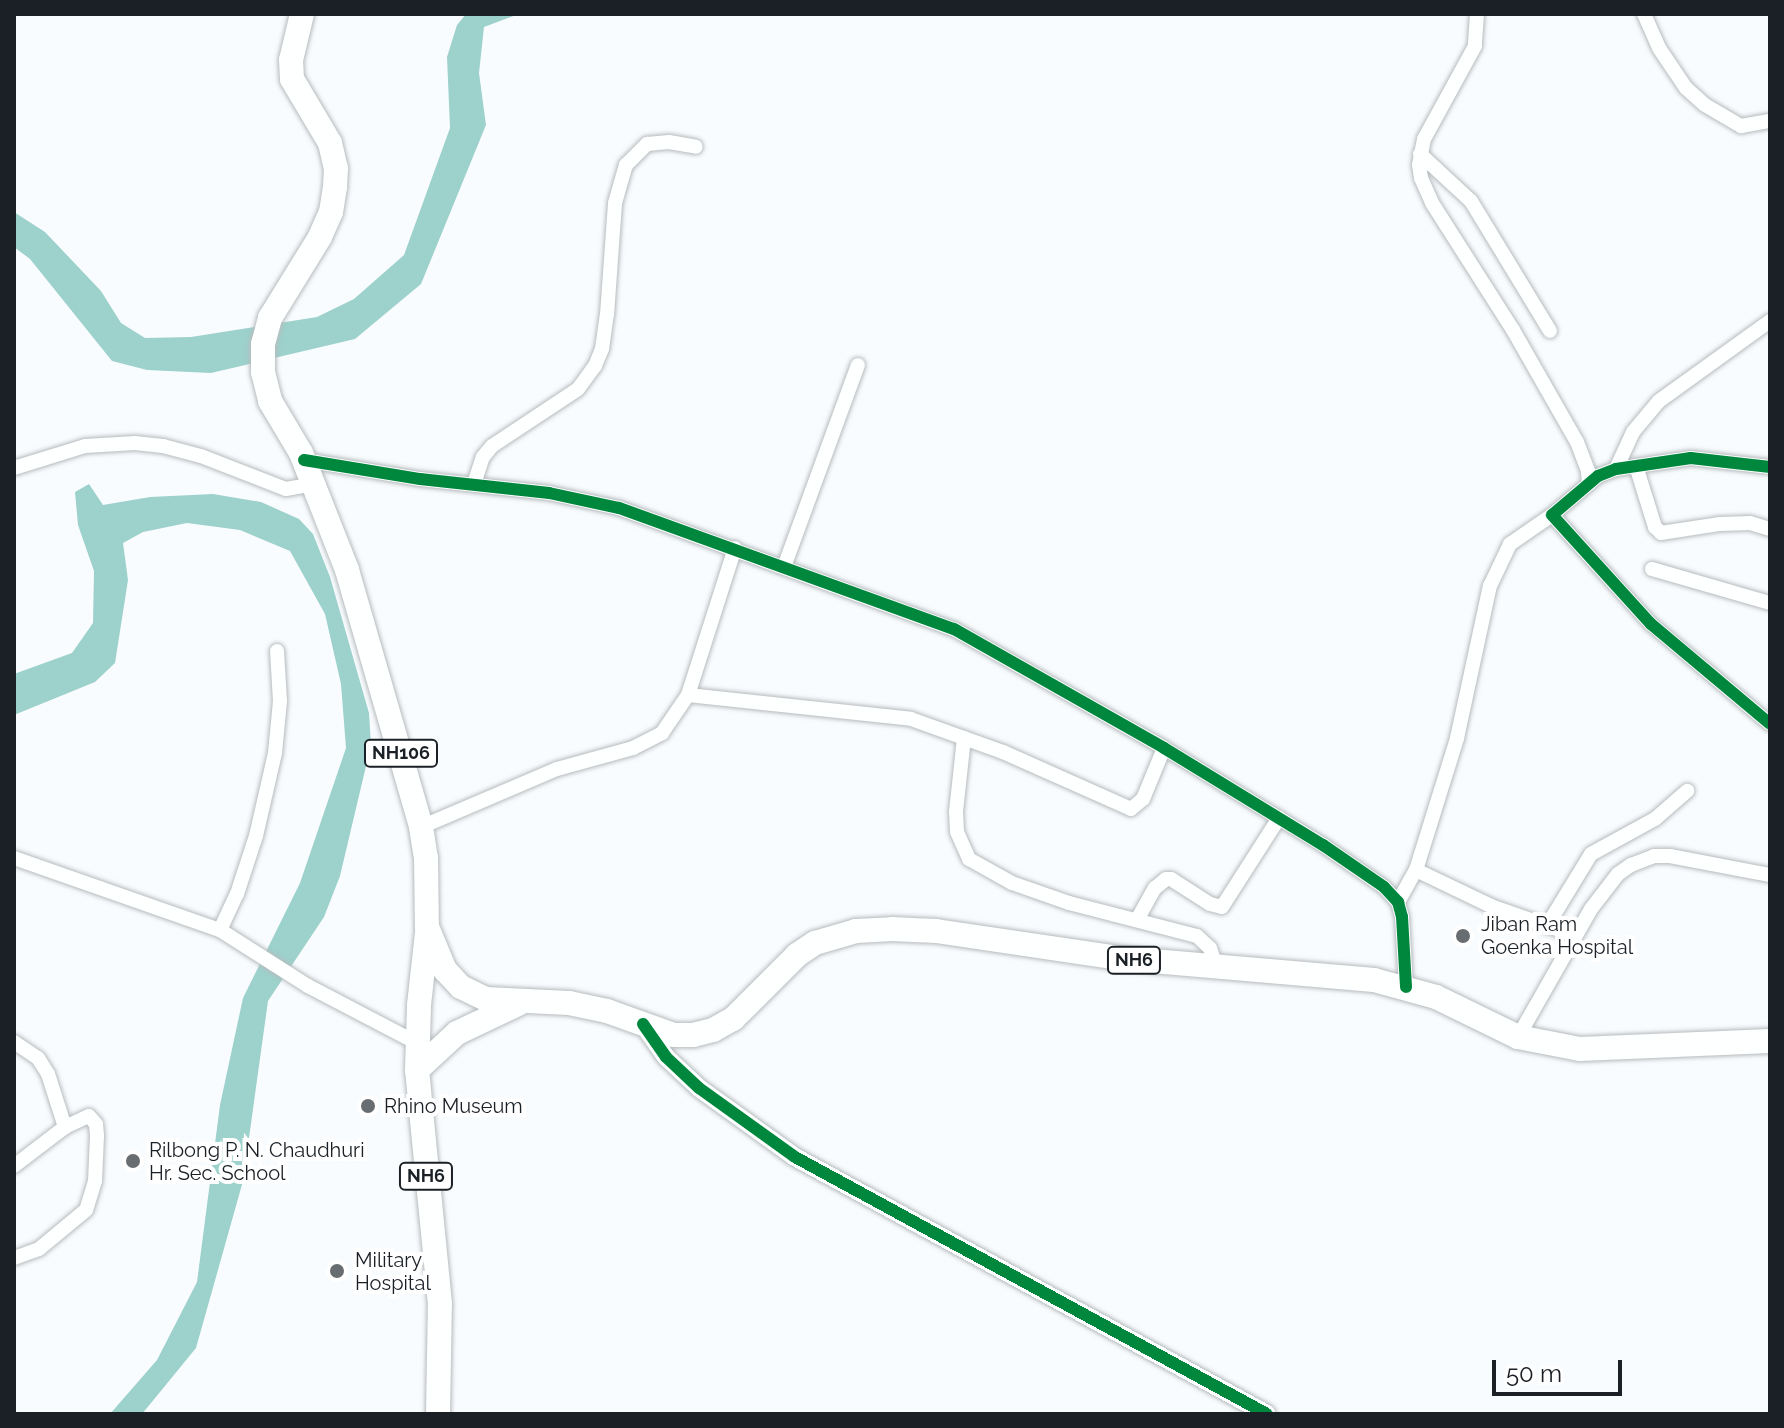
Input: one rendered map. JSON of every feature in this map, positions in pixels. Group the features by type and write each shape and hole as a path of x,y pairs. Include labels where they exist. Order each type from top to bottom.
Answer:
{"highway":[{"name":"NH106","path":"302,14 291,60 292,79 330,143 336,168 331,212 270,318 263,344 263,372 270,401 302,456 347,570 421,827 426,858 427,927 417,1070"},
{"name":"NH106","path":"427,927 445,970 461,987 486,999 528,1000"},
{"name":"NH6","path":"528,1000 588,1006 674,1035 713,1030 751,1004 797,955 815,943 856,931 936,931 1105,957 1335,975 1406,987 1518,1037 1580,1049 1770,1041"},
{"path":"417,1070 457,1033 528,1000"},
{"name":"NH6","path":"417,1070 440,1304 438,1414"}],"street":[{"path":"1477,14 1475,46 1424,139 1420,154 1421,178 1432,203 1513,330 1577,442 1588,471 1589,484"},
{"path":"1644,14 1651,33 1686,88 1705,105 1741,126 1770,121"},
{"path":"474,484 483,457 492,446 578,389 595,366 602,349 607,315 615,203 626,165 647,144 669,142 696,147"},
{"path":"1420,154 1471,201 1550,331"},
{"path":"1616,469 1633,432 1659,401 1770,321"},
{"path":"784,567 858,365"},
{"path":"14,468 74,448 135,443 163,446 201,456 286,489 314,484"},
{"path":"302,456 549,493 619,508 954,629 1164,748 1279,818 1360,869 1398,902"},
{"path":"1406,987 1398,902 1416,870 1457,738 1490,586 1510,544 1589,484 1616,469 1691,458 1770,467"},
{"path":"1636,466 1655,527 1661,533 1720,524 1750,523 1770,529"},
{"path":"1552,515 1651,624 1770,724"},
{"path":"421,827 557,769 649,742 672,724 688,695 735,548"},
{"path":"1652,569 1770,603"},
{"path":"226,934 256,836 275,753 280,701 277,651"},
{"path":"688,695 911,719 964,738 1131,809 1143,799 1164,748"},
{"path":"964,738 957,832 969,859 1012,883 1095,910 1197,936 1210,948 1216,966"},
{"path":"1547,926 1591,854 1655,819 1687,791"},
{"path":"1137,920 1155,888 1166,879 1171,879 1210,904 1222,907 1279,818"},
{"path":"1518,1037 1574,935 1618,874 1654,856 1770,875"},
{"path":"14,858 226,934 308,986 417,1043"},
{"path":"1416,870 1491,906 1574,935"},
{"path":"643,1024 666,1057 699,1088 795,1157 1267,1414"},
{"path":"14,1042 27,1048 43,1066 65,1127"},
{"path":"14,1166 83,1117 89,1116 96,1124 97,1157 91,1200 76,1221 39,1249 14,1258"}],"water":[{"path":"466,14 519,14 484,27 479,73 486,125 421,284 355,339 211,373 147,370 112,361 30,259 14,247 14,212 45,232 101,291 121,323 145,338 191,337 317,317 354,299 404,255 450,128 447,57 457,25"},
{"path":"89,484 103,505 150,497 213,494 261,502 299,519 313,534 330,577 369,713 371,745 340,876 324,917 268,1001 243,1181 196,1348 142,1414 110,1414 157,1360 197,1282 220,1105 243,998 300,883 346,748 341,684 325,614 290,551 240,530 187,523 143,532 123,543 128,580 115,663 95,682 14,715 14,674 72,653 93,623 94,571 78,525 75,492"}],"cycle path":[{"path":"1770,467 1691,458 1616,469 1598,476 1552,515 1651,624 1770,724"},
{"path":"304,460 420,479 549,493 619,508 954,629 1164,748 1323,845 1384,887 1398,902 1402,917 1406,987"},
{"path":"643,1024 666,1057 699,1088 795,1157 1267,1414"}],"place":[{"name":"Jiban Ram Goenka Hospital","path":"1463,936"},
{"name":"Rhino Museum","path":"368,1106"},
{"name":"Rilbong P. N. Chaudhuri Hr. Sec. School","path":"133,1161"},
{"name":"Military Hospital","path":"337,1271"}]}
